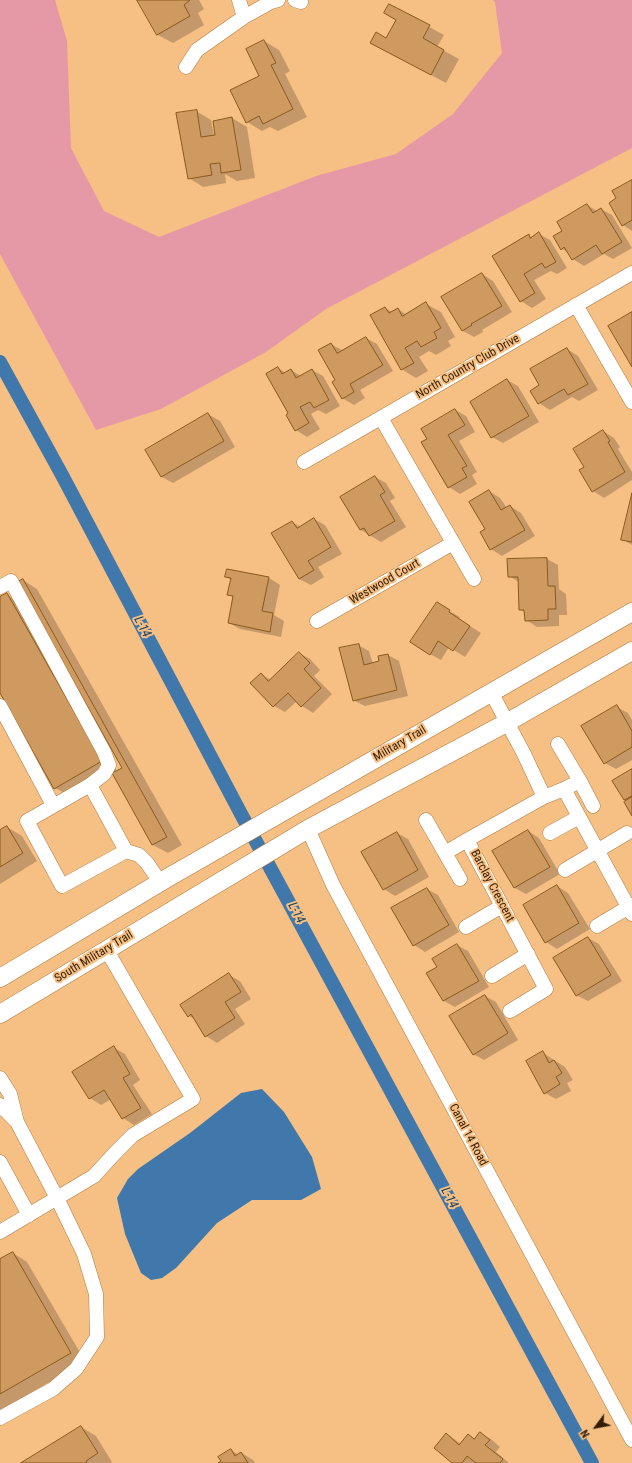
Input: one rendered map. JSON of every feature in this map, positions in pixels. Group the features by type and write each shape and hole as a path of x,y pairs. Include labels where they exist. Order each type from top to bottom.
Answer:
{"main road":[{"name":"Military Trail","path":"165,880 632,612"},
{"path":"308,829 508,722 632,651"},
{"name":"South Military Trail","path":"0,1014 308,829"},
{"path":"0,978 165,880"}],"street":[{"path":"239,0 244,17"},
{"path":"186,67 197,50 244,17 273,1"},
{"name":"North Country Club Drive","path":"304,462 632,273"},
{"path":"576,305 632,402"},
{"path":"381,418 474,579"},
{"name":"Westwood Court","path":"318,621 453,543"},
{"path":"0,587 11,581 104,752 109,765 104,774 90,785 27,821 62,886 126,851"},
{"path":"491,692 508,722 544,797"},
{"path":"0,706 53,805"},
{"path":"558,744 593,806"},
{"name":"Barclay Crescent","path":"510,1011 546,989 467,840 544,797 580,781"},
{"path":"90,785 126,851 139,855 165,880"},
{"path":"564,789 597,851 631,909 597,926"},
{"path":"550,833 579,817"},
{"path":"426,820 460,879"},
{"name":"Canal 14 Road","path":"308,829 333,885 632,1440"},
{"path":"565,870 627,833"},
{"path":"445,853 467,840"},
{"path":"466,927 502,906"},
{"path":"0,1232 94,1176 133,1135 193,1099 106,949"},
{"path":"492,976 528,954"},
{"path":"0,1078 10,1094 17,1122 57,1198 84,1254 96,1294 97,1337 76,1369 53,1389 0,1418"},
{"path":"0,1105 17,1122"},
{"path":"0,1162 29,1215"}],"shaded area":[{"path":"0,0 55,0 67,41 71,148 104,211 159,237 316,176 396,154 453,114 502,53 495,2 493,0 632,0 632,148 326,309 266,352 161,409 96,430 0,254"}],"water":[{"path":"262,1089 284,1112 312,1157 321,1189 301,1200 252,1200 217,1223 176,1268 162,1278 151,1280 141,1273 125,1234 117,1198 128,1179 138,1169 190,1133 241,1093"}],"building":[{"path":"137,0 190,0 184,5 190,16 157,35"},
{"path":"389,4 430,25 423,38 444,50 431,75 370,43 376,32 386,38 396,20 384,13"},
{"path":"264,40 276,63 271,65 293,109 263,124 259,116 246,123 230,90 259,76 246,49"},
{"path":"197,110 201,137 215,135 213,121 232,117 241,170 221,173 220,163 210,164 212,175 188,179 176,113"},
{"path":"632,180 632,220 622,226 609,203 616,198 612,191"},
{"path":"587,204 593,213 601,208 622,242 602,254 596,245 572,260 564,247 561,250 553,236 562,231 557,222"},
{"path":"539,232 556,262 545,268 542,263 524,274 535,293 520,302 492,256 529,234 530,238"},
{"path":"482,273 502,306 462,331 441,297"},
{"path":"426,302 441,328 434,332 437,338 421,347 417,341 405,348 414,363 401,370 370,315 385,307 389,313 398,308 402,316"},
{"path":"632,312 632,367 608,326"},
{"path":"366,337 383,365 350,384 354,392 342,399 332,382 335,380 318,350 331,343 337,353"},
{"path":"567,348 588,384 568,395 564,389 538,404 530,391 539,385 530,369"},
{"path":"278,367 282,374 291,369 296,378 312,369 329,400 314,408 310,402 300,407 309,423 295,431 286,415 288,413 266,374"},
{"path":"507,379 529,416 491,438 470,402"},
{"path":"455,409 465,425 448,435 467,466 462,468 467,477 448,488 421,442 427,439 421,429"},
{"path":"208,413 224,441 161,477 145,450"},
{"path":"603,430 625,472 592,492 579,470 584,467 573,449"},
{"path":"375,476 385,492 380,495 395,521 369,536 364,528 360,530 340,497"},
{"path":"489,490 501,510 510,505 525,530 490,550 480,532 485,529 469,502"},
{"path":"632,493 632,542 621,540"},
{"path":"314,518 331,547 308,561 314,570 299,579 271,533 292,521 297,528"},
{"path":"547,558 548,586 555,586 556,609 548,609 548,620 525,621 524,610 519,610 518,577 508,577 507,559"},
{"path":"227,569 269,577 262,611 273,613 270,632 228,623 233,596 227,595 231,578 225,577"},
{"path":"23,579 167,837 152,845 112,773 122,768 18,582"},
{"path":"7,593 102,761 54,789 0,693 0,597"},
{"path":"437,602 470,626 453,651 438,641 430,655 410,642"},
{"path":"359,644 364,665 379,661 378,656 388,654 397,690 353,701 339,648"},
{"path":"299,652 310,663 304,669 321,688 301,707 288,693 273,707 250,683 261,673 268,681"},
{"path":"617,705 632,731 632,747 604,764 581,726"},
{"path":"632,769 632,796 624,800 612,781"},
{"path":"632,797 632,816 624,802"},
{"path":"7,826 23,853 0,867 0,830"},
{"path":"528,830 550,867 514,888 492,851"},
{"path":"397,832 418,870 383,890 361,852"},
{"path":"557,885 579,923 545,943 523,905"},
{"path":"427,888 449,925 413,946 391,908"},
{"path":"588,937 611,975 576,996 553,958"},
{"path":"457,944 479,981 443,1001 426,973 437,967 432,959"},
{"path":"229,973 241,992 225,1002 235,1018 205,1037 191,1014 188,1017 180,1005"},
{"path":"485,995 508,1033 473,1055 449,1016"},
{"path":"114,1046 130,1074 123,1078 141,1108 122,1119 104,1090 89,1099 72,1072"},
{"path":"543,1051 549,1063 554,1060 562,1073 556,1077 560,1084 544,1094 526,1061"},
{"path":"13,1252 71,1353 0,1394 0,1259"},
{"path":"81,1426 98,1453 86,1461 87,1463 21,1463"},
{"path":"480,1432 490,1440 485,1445 503,1459 500,1463 476,1463 467,1456 462,1463 452,1463 434,1448 446,1433 459,1445 468,1434 474,1439"},
{"path":"231,1449 235,1456 241,1452 248,1463 218,1463 221,1461 218,1457"}],"waterway":[{"name":"L-14","path":"0,362 62,475 240,812 592,1463"}]}
